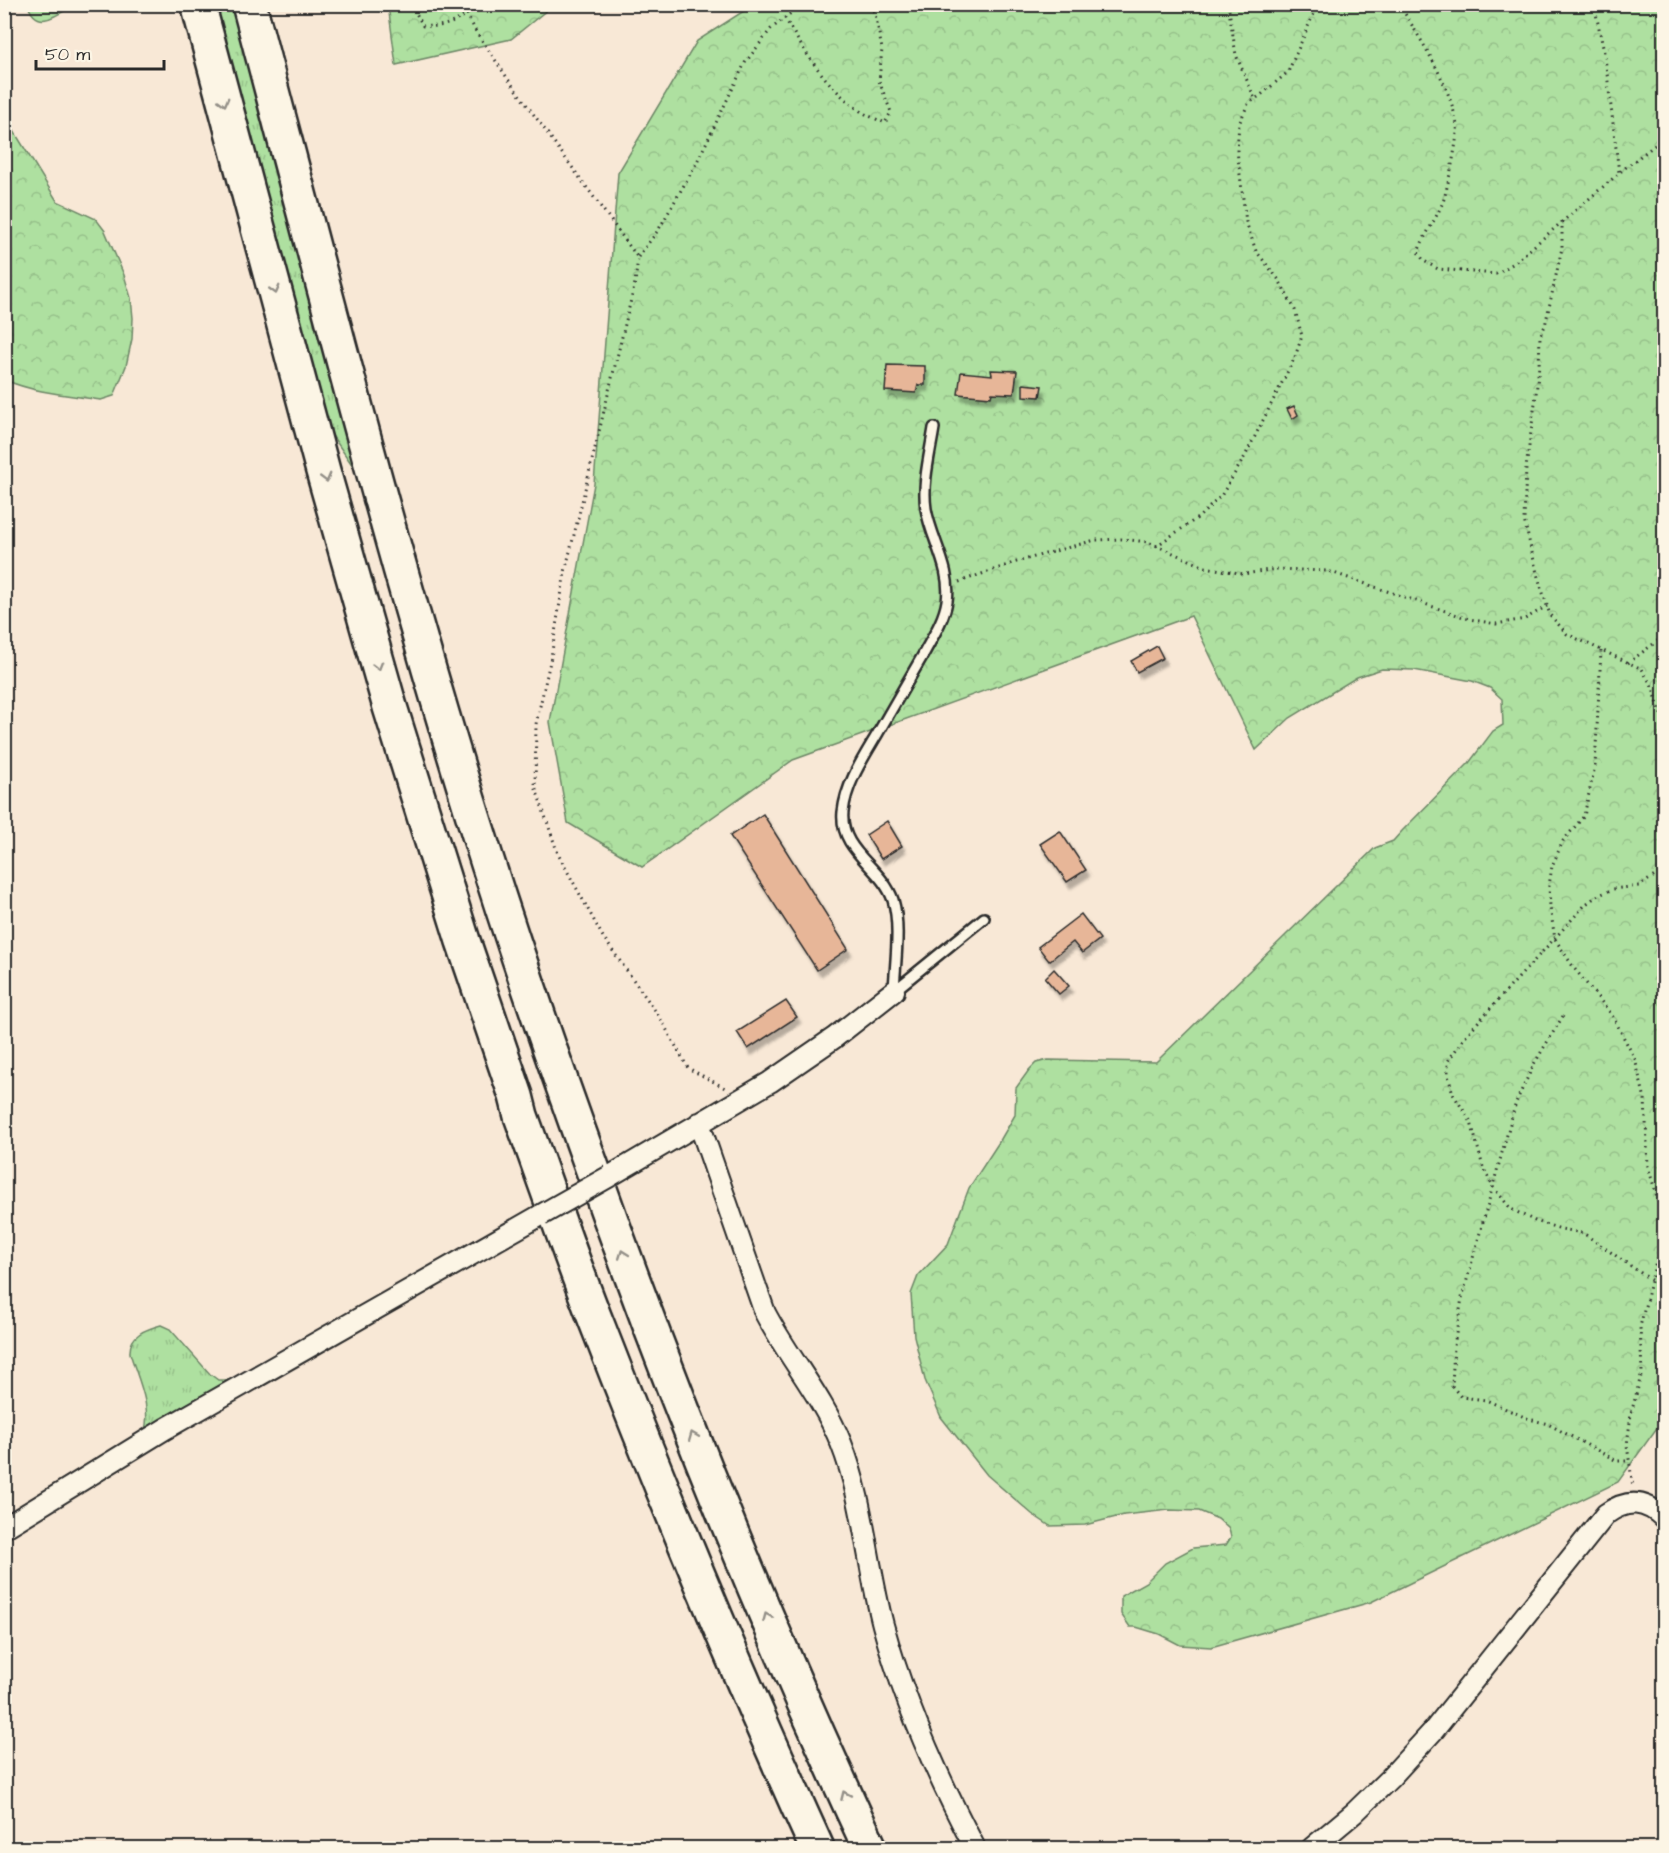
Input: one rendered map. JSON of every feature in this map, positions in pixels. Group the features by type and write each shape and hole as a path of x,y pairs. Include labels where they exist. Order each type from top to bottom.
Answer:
{"highway":[{"path":"198,4 365,621 426,824 521,1116 598,1327 667,1501 817,1848"},
{"path":"249,4 410,602 474,820 545,1037 627,1268 712,1485 794,1680 870,1848"}],"street":[{"path":"4,1527 165,1429 753,1092 834,1038 894,991"},
{"path":"699,1123 765,1313 777,1336 823,1406 841,1443 858,1496 883,1623 895,1662 921,1731 960,1820 975,1848"},
{"path":"1312,1848 1354,1813 1434,1730 1606,1514 1626,1503 1636,1503 1650,1508 1665,1518"}],"lane":[{"path":"894,991 897,922 893,900 886,886 860,858 849,841 844,827 843,814 846,795 860,764 940,623 947,601 948,586 926,511 924,493 934,428"},
{"path":"894,991 984,918"}],"path":[{"path":"411,4 423,26 440,27 459,20 481,4"},
{"path":"753,1092 721,1087 688,1068 659,1016 603,937 558,854 535,786 536,724 551,657 565,572 635,284 638,258 659,229 696,164 745,63 771,29 802,4"},
{"path":"785,18 802,47 829,81 861,112 885,123 891,112 879,81 882,49 871,4"},
{"path":"1228,4 1236,55 1255,99"},
{"path":"1156,546 1199,517 1221,496 1244,458 1295,357 1302,336 1295,310 1279,280 1256,251 1246,222 1237,151 1239,124 1248,104 1288,72 1318,4"},
{"path":"1399,4 1427,50 1448,96 1458,127 1443,202 1418,252 1424,261 1438,269 1496,273 1514,263 1619,173 1665,138"},
{"path":"1594,4 1605,57 1619,173"},
{"path":"467,14 508,79 638,258"},
{"path":"1562,221 1562,248 1545,326 1540,336 1539,366 1526,468 1524,520 1550,615 1567,634 1642,669 1653,688 1665,724"},
{"path":"948,586 1013,563 1095,540 1121,539 1148,543 1205,567 1244,574 1275,569 1328,572 1468,619 1496,624 1525,619 1547,606"},
{"path":"1628,663 1665,636"},
{"path":"1601,651 1595,766 1584,816 1563,841 1552,866 1549,886 1555,939 1611,1016 1635,1059 1645,1099 1648,1166 1664,1228 1640,1328 1642,1372 1631,1414 1627,1445 1636,1503"},
{"path":"1651,1280 1583,1233 1535,1221 1511,1209 1494,1187 1483,1167 1471,1122 1453,1094 1448,1075 1448,1061 1467,1034 1586,904 1613,889 1639,886 1665,868"},
{"path":"1563,1016 1534,1064 1516,1102 1462,1298 1454,1346 1452,1386 1461,1397 1486,1400 1529,1419 1548,1424 1617,1461 1629,1461"}],"green space":[{"path":"28,4 70,5 69,8 51,18 40,19 31,12"},
{"path":"388,4 553,5 511,39 396,65"},
{"path":"210,5 235,5 364,482 324,424"},
{"path":"753,5 1664,5 1664,1418 1618,1482 1371,1602 1211,1647 1180,1645 1159,1634 1130,1627 1121,1614 1121,1596 1146,1582 1165,1563 1193,1548 1226,1545 1231,1537 1229,1529 1218,1519 1199,1511 1169,1510 1124,1515 1085,1525 1050,1526 1032,1514 987,1475 941,1417 925,1380 914,1336 911,1294 918,1276 948,1244 969,1188 1015,1115 1016,1088 1029,1070 1036,1063 1048,1060 1156,1062 1375,848 1393,841 1469,763 1493,731 1503,725 1502,699 1490,688 1472,681 1414,670 1382,669 1357,677 1290,718 1256,750 1191,616 793,760 642,867 568,823 550,722 594,484 618,173 697,41"},
{"path":"5,119 57,201 96,219 105,231 124,275 131,298 132,339 126,366 114,396 101,400 64,395 28,388 5,380"},
{"path":"161,1325 170,1329 210,1374 218,1380 228,1380 144,1433 147,1413 130,1347 135,1337"}],"building":[{"path":"887,365 925,366 925,385 918,385 916,393 885,391"},
{"path":"991,370 1017,371 1014,394 992,393 991,397 958,394 961,372 992,375"},
{"path":"1023,384 1042,386 1040,397 1023,396"},
{"path":"1294,406 1298,415 1292,419 1287,409"},
{"path":"1157,646 1163,658 1137,672 1131,661"},
{"path":"763,814 848,949 817,970 730,836"},
{"path":"887,821 902,846 881,859 866,835"},
{"path":"1060,831 1086,870 1067,882 1040,844"},
{"path":"1081,914 1100,939 1082,953 1073,942 1049,961 1038,947"},
{"path":"1054,969 1069,986 1059,994 1045,978"},
{"path":"786,1001 797,1017 748,1049 737,1032"}]}
